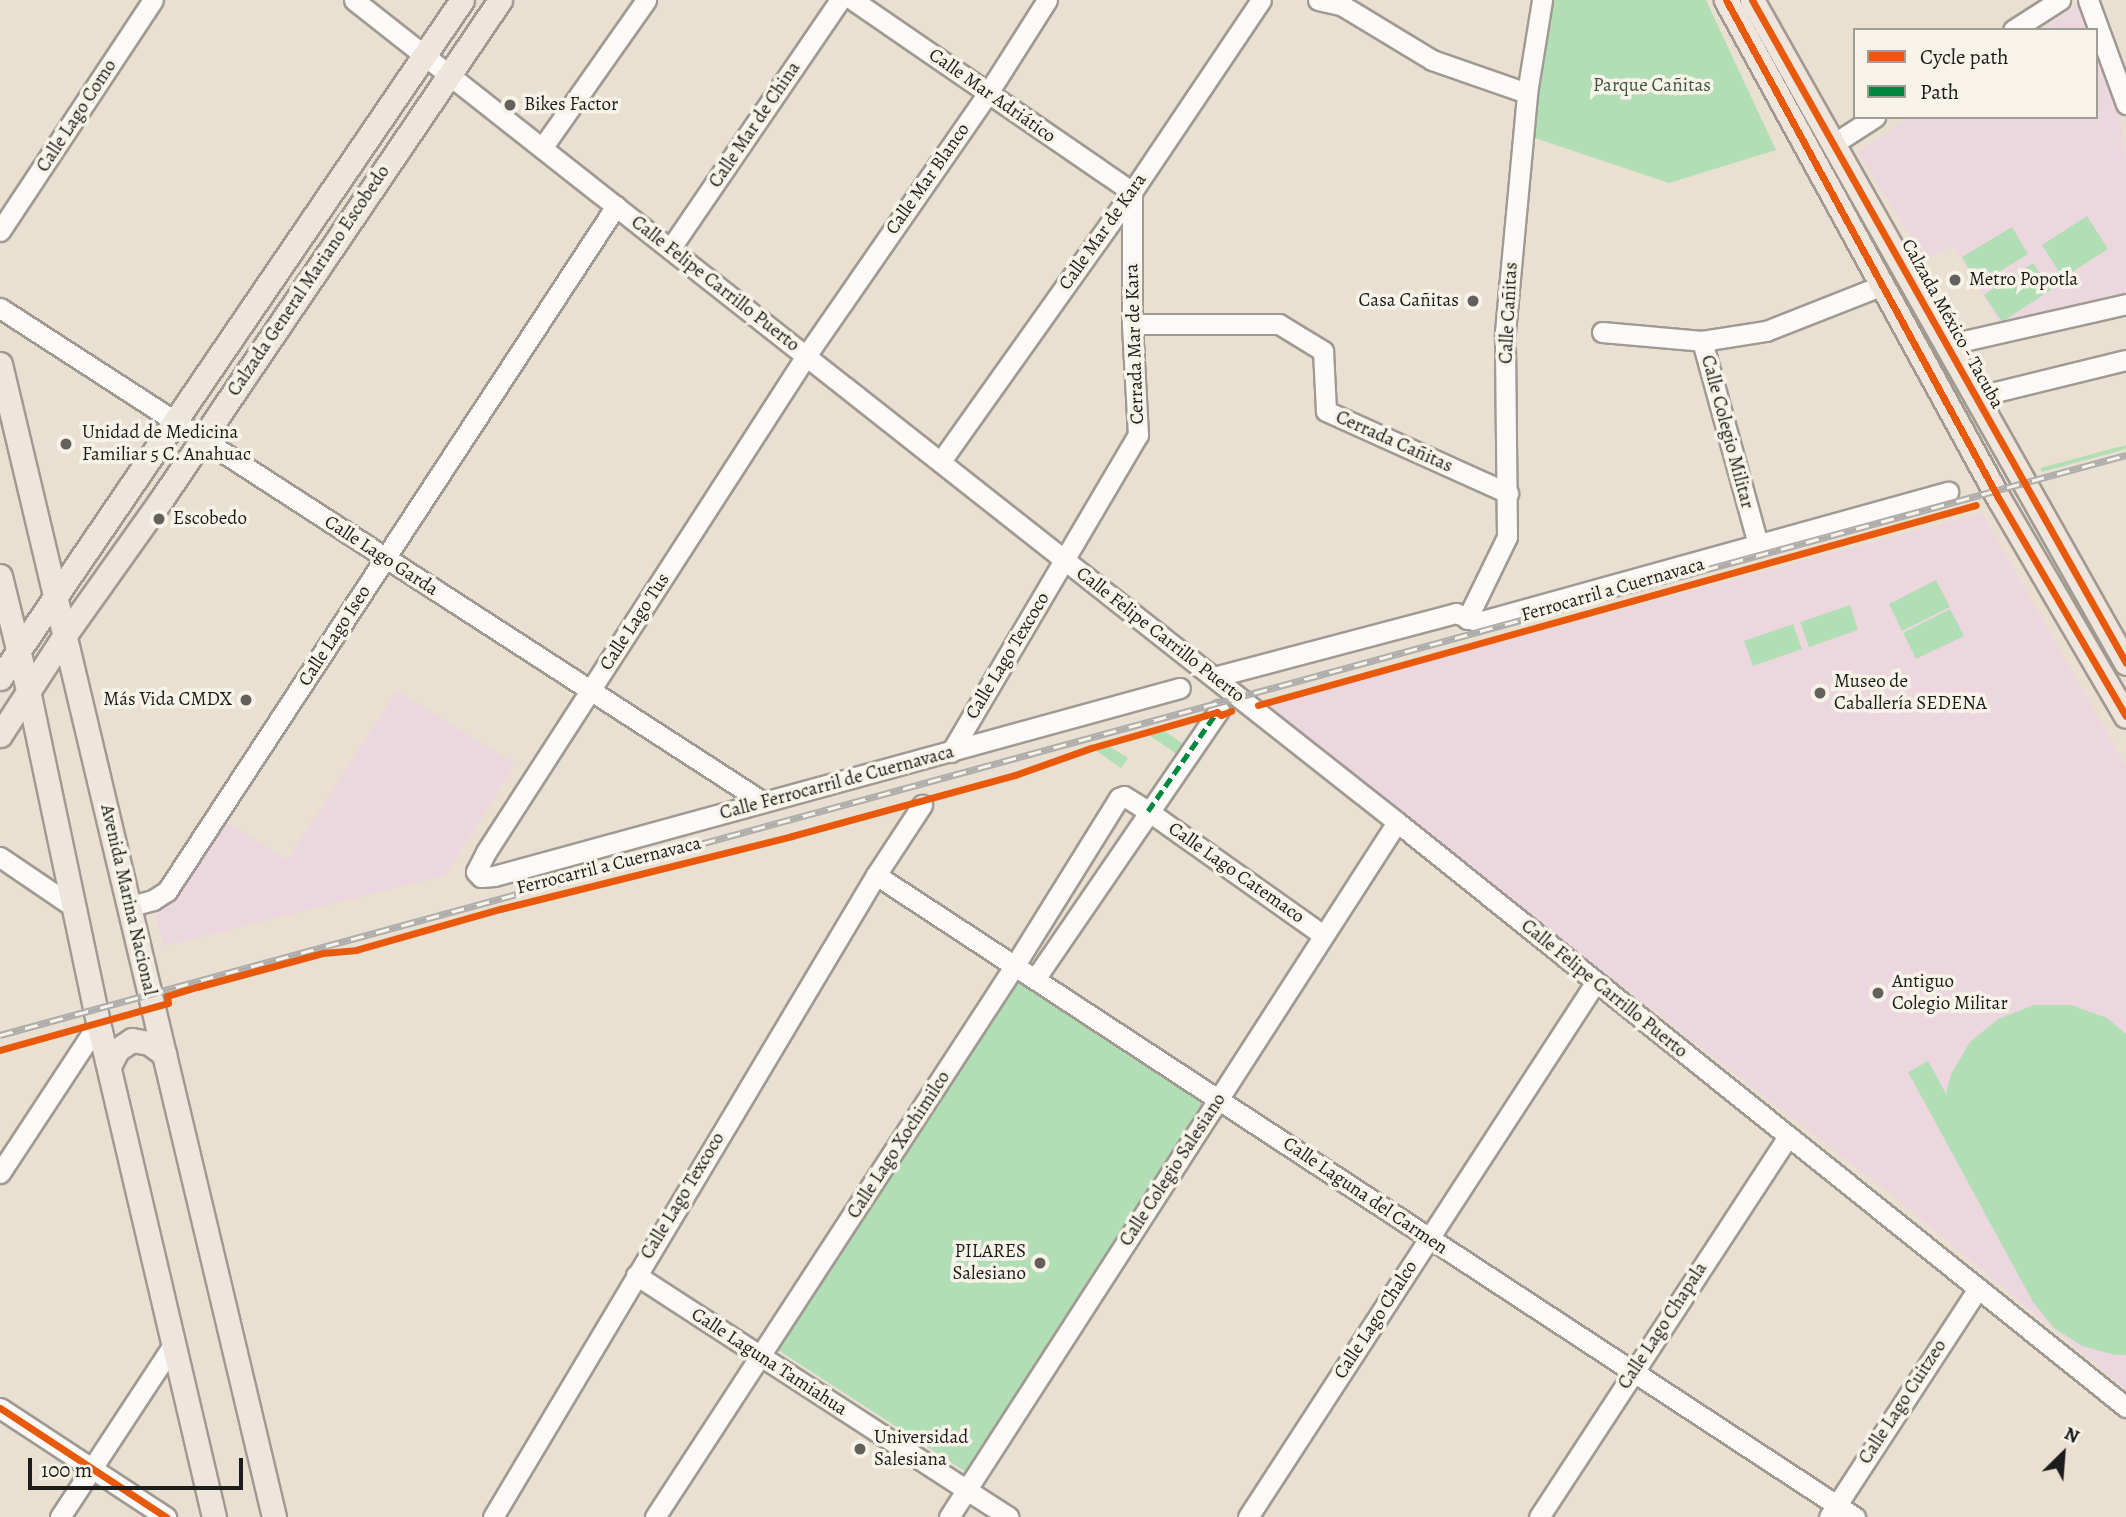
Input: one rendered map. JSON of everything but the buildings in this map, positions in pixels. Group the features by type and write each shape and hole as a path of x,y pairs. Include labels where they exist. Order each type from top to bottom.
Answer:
{"main road":[{"name":"Calzada General Mariano Escobedo","path":"0,678 462,0"},
{"name":"Calzada General Mariano Escobedo","path":"0,736 65,635 500,0"},
{"path":"1726,0 2023,540 2126,716"},
{"name":"Calzada México - Tacuba","path":"1752,0 2126,663"},
{"name":"Avenida Marina Nacional","path":"0,364 54,598 131,906 155,1018 274,1517"},
{"path":"1972,447 1980,452 1992,448 1996,434"},
{"path":"2023,540 2024,533 2033,524 2042,525 2050,532"},
{"path":"0,576 28,690 99,1026 214,1517"},
{"path":"99,1026 117,1038 131,1039 144,1031 155,1018"},
{"path":"109,1066 117,1050 132,1041 149,1043 164,1054"}],"street":[{"name":"Calle Lago Como","path":"0,231 153,0"},
{"name":"Calle Felipe Carrillo Puerto","path":"354,0 1397,822 2126,1407"},
{"path":"542,148 646,0"},
{"name":"Calle Mar de China","path":"670,249 840,0"},
{"name":"Calle Mar Adriático","path":"853,0 1132,192"},
{"name":"Calle Mar Blanco","path":"806,356 988,93 1047,0"},
{"name":"Calle Mar de Kara","path":"941,461 1132,192 1261,0"},
{"path":"1318,0 1343,6 1432,60 1527,93"},
{"name":"Calle Cañitas","path":"1467,619 1507,537 1505,332 1527,93 1542,0"},
{"path":"2016,28 2060,0"},
{"path":"2088,0 2126,104"},
{"path":"1833,144 1872,119"},
{"name":"Cerrada Mar de Kara","path":"1065,560 1138,435 1132,324 1132,192"},
{"name":"Calle Lago Iseo","path":"131,906 153,901 167,891 616,206"},
{"name":"Calle Colegio Militar","path":"1758,544 1702,341 1766,331 1883,285"},
{"path":"1946,345 2126,304"},
{"name":"Calle Lago Garda","path":"0,308 590,693 763,802"},
{"name":"Cerrada Cañitas","path":"1132,324 1279,324 1323,351 1326,411 1508,493"},
{"path":"1602,332 1702,341"},
{"name":"Calle Lago Tus","path":"494,876 481,877 476,872 478,864 806,356"},
{"path":"1975,397 2126,360"},
{"path":"1214,677 1456,613 1478,622 1948,492"},
{"name":"Calle Lago Texcoco","path":"951,752 1065,560"},
{"name":"Calle Ferrocarril de Cuernavaca","path":"494,876 1180,688"},
{"path":"1035,978 1219,710"},
{"name":"Calle Lago Xochimilco","path":"655,1517 762,1357 1119,798 1124,796 1148,811"},
{"name":"Calle Lago Texcoco","path":"493,1517 876,875 922,805"},
{"name":"Calle Lago Catemaco","path":"1148,811 1323,935"},
{"name":"Calle Colegio Salesiano","path":"949,1517 1397,822"},
{"path":"0,857 75,908"},
{"name":"Calle Laguna del Carmen","path":"876,875 1633,1373 1833,1511 1855,1517"},
{"name":"Calle Lago Chalco","path":"1248,1517 1595,983"},
{"path":"0,1172 99,1026"},
{"name":"Calle Lago Chapala","path":"1539,1517 1788,1136"},
{"name":"Calle Laguna Tamiahua","path":"636,1275 1008,1517"},
{"name":"Calle Lago Cuitzeo","path":"1833,1511 1978,1288"},
{"path":"60,1517 173,1345"},
{"path":"0,1408 166,1517"}],"shaded area":[{"path":"2079,4 2088,28 2043,28"},
{"path":"2098,54 2119,107 2126,163 2126,302 2002,328 1953,245 1925,261 1858,152 1906,119 2098,119"},
{"name":"Antiguo Colegio Militar","path":"1982,513 2126,766 2126,1389 1888,1192 1260,706"},
{"path":"397,691 515,764 446,875 164,946 156,918 220,818 287,860"}],"green space":[{"name":"Parque Cañitas","path":"1551,0 1706,0 1776,150 1669,183 1532,137"},
{"path":"2087,216 2108,249 2063,278 2042,245"},
{"path":"2012,227 2028,254 1978,285 1962,257"},
{"path":"2033,263 2051,290 2002,322 1984,295"},
{"path":"2126,445 2126,449 2042,472 2040,468"},
{"path":"1936,580 1950,607 1902,631 1889,604"},
{"path":"1850,605 1858,630 1809,647 1800,622"},
{"path":"1950,609 1964,636 1916,659 1903,633"},
{"path":"1793,624 1802,649 1753,666 1744,641"},
{"path":"1164,731 1188,747 1181,757 1149,735"},
{"path":"1110,747 1128,758 1121,768 1095,750"},
{"path":"1018,977 1209,1101 966,1472 775,1348"},
{"path":"2034,1005 2071,1005 2107,1018 2126,1034 2126,1355 2115,1355 2082,1346 2054,1328 2033,1302 1908,1072 1928,1061 1946,1094 1951,1074 1970,1042 1998,1019"}],"railway":[{"path":"0,1035 2126,455"}],"marked path":[{"path":"1148,811 1217,712"}],"cycle path":[{"path":"1726,0 1999,499 2126,716"},
{"path":"1752,0 2126,663"},
{"name":"Ferrocarril a Cuernavaca","path":"1258,705 1976,505"},
{"name":"Ferrocarril a Cuernavaca","path":"0,1050 168,1003 167,996 197,987 323,953 356,950 500,909 792,836 1015,775 1091,748 1217,712 1221,715 1231,711"},
{"path":"0,1408 166,1517"}],"place":[{"name":"Bikes Factor","path":"510,105"},
{"name":"Metro Popotla","path":"1955,280"},
{"name":"Casa Cañitas","path":"1473,301"},
{"name":"Unidad de Medicina Familiar 5 C. Anahuac","path":"66,444"},
{"name":"Escobedo","path":"159,519"},
{"name":"Museo de Caballería SEDENA","path":"1820,693"},
{"name":"Más Vida CMDX","path":"246,700"},
{"name":"Antiguo Colegio Militar","path":"1878,993"},
{"name":"PILARES Salesiano","path":"1040,1263"},
{"name":"Universidad Salesiana","path":"860,1449"}]}
